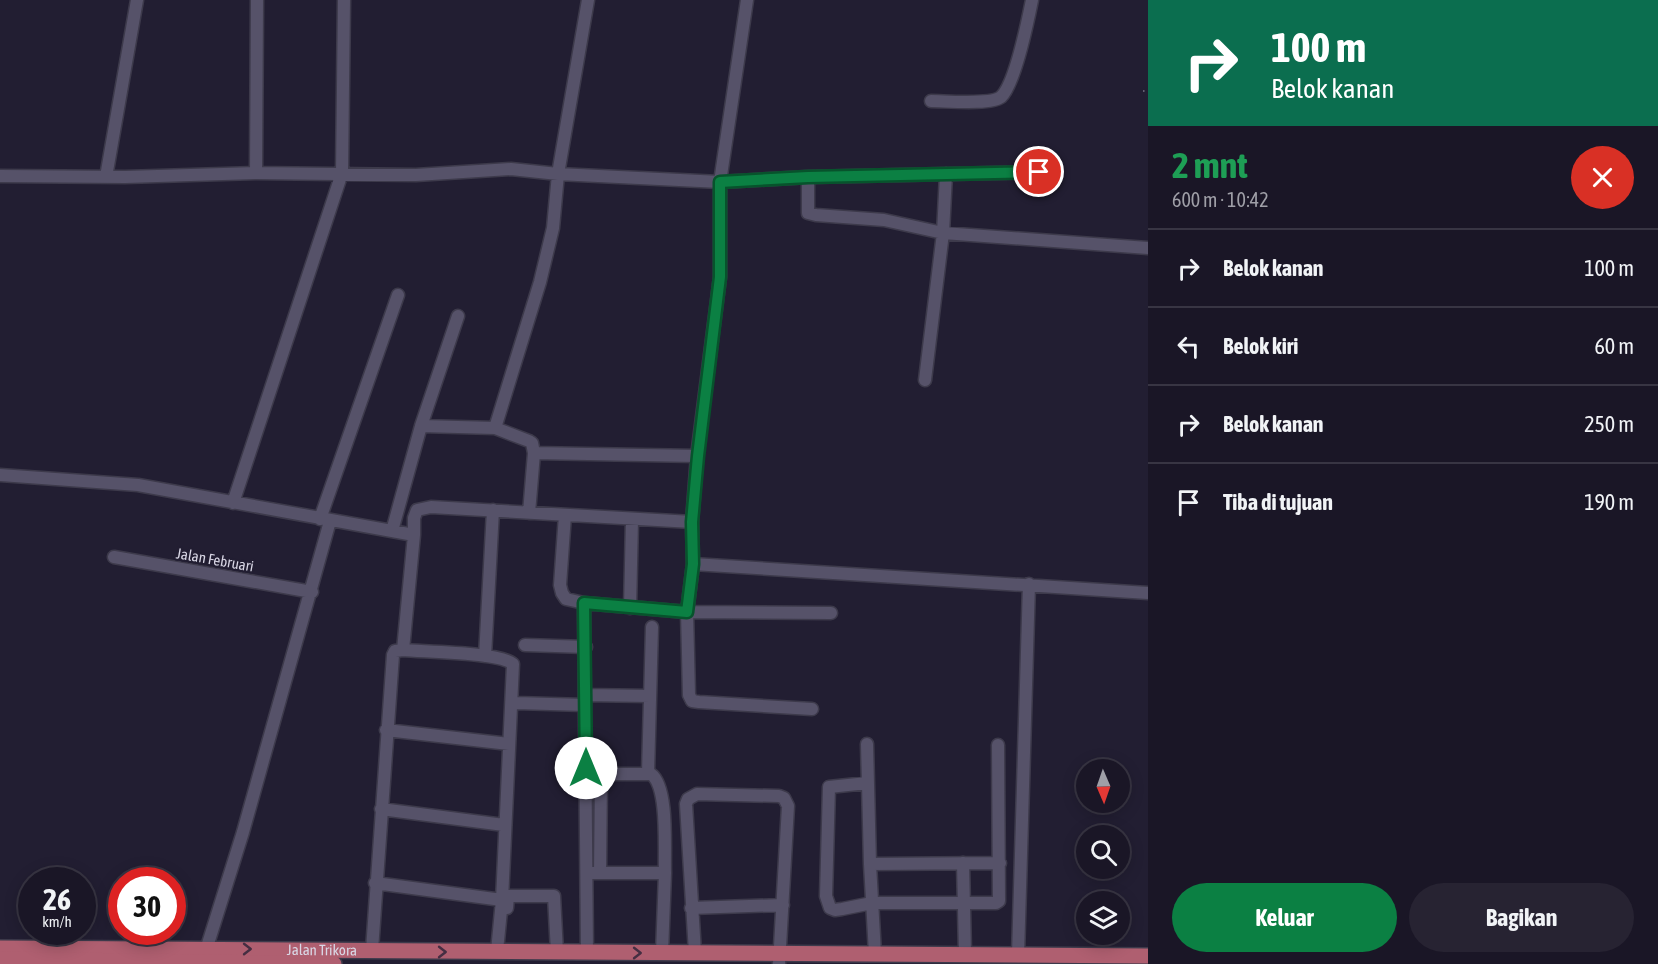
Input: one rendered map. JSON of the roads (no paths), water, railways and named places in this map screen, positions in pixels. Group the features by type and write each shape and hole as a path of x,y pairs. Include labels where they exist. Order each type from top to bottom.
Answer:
{"main road":[{"name":"Jalan Trikora","path":"0,948 206,950 331,959"},
{"name":"Jalan Trikora","path":"0,959 246,963 331,959 372,950 694,953 780,959 875,954 1148,956"}],"street":[{"path":"106,177 137,0"},
{"path":"256,173 257,0"},
{"path":"233,503 342,173 344,0"},
{"path":"495,428 540,282 553,228 558,174 588,0"},
{"path":"747,0 720,182 720,277 692,522 693,564 687,612 690,699 699,702 812,709"},
{"path":"932,101 988,101 1000,98 1006,89 1022,46 1032,0"},
{"path":"0,176 106,177 256,173 416,175 511,169 558,174 720,182 808,177 1039,172"},
{"path":"925,380 943,233 946,174"},
{"path":"808,177 808,213 884,220 943,233 1148,248"},
{"path":"206,950 243,832 312,592 325,520 398,295"},
{"path":"392,531 421,426 458,316"},
{"path":"421,426 495,428 532,443 534,453 529,513"},
{"path":"534,453 698,456"},
{"path":"0,475 138,485 414,535"},
{"path":"403,650 414,518 417,510 422,508 494,510 692,522"},
{"path":"485,656 494,510"},
{"path":"565,515 560,585 566,599 630,608 687,612 831,613"},
{"path":"630,608 632,520"},
{"name":"Jalan Februari","path":"114,557 312,592"},
{"path":"693,564 1148,593"},
{"path":"1018,955 1029,584"},
{"path":"584,603 585,700 594,873"},
{"path":"648,773 652,627"},
{"path":"525,645 586,647"},
{"path":"372,950 393,652 403,650 485,656 508,660 513,664 504,825 501,952"},
{"path":"516,704 650,696"},
{"path":"386,730 509,744"},
{"path":"867,744 875,954"},
{"path":"867,783 829,787 826,896 830,908 835,910 872,903 996,903 999,901 1000,863 998,746"},
{"path":"586,953 601,775 648,773 658,781 661,790 664,825 662,953"},
{"path":"694,953 686,804 688,799 697,794 779,796 787,801 780,959"},
{"path":"381,809 504,825"},
{"path":"963,863 965,954"},
{"path":"870,864 1000,863"},
{"path":"594,873 665,873"},
{"path":"375,883 502,900"},
{"path":"501,952 507,897 553,895 556,899 557,952"},
{"path":"691,908 783,905"}]}
